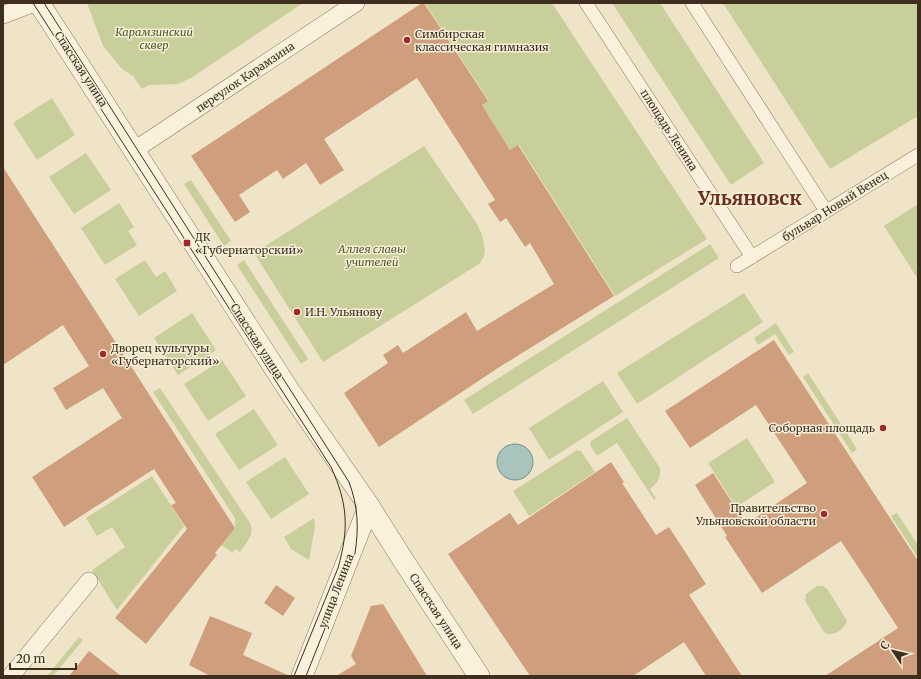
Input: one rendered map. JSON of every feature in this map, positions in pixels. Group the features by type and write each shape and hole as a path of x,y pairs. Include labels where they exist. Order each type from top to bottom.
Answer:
{"street":[{"path":"3,15 34,3"},
{"name":"Спасская улица","path":"39,3 133,151 290,392 369,506 479,676"},
{"name":"переулок Карамзина","path":"133,151 356,3"},
{"name":"площадь Ленина","path":"586,3 752,257"},
{"path":"692,3 826,211"},
{"name":"бульвар Новый Венец","path":"737,266 918,155"},
{"name":"улица Ленина","path":"302,676 369,506"},
{"path":"11,676 89,581"}],"green space":[{"name":"Карамзинский сквер","path":"87,3 303,3 191,78 178,84 149,85 142,89 133,76 122,69 103,46"},
{"path":"425,3 552,3 707,239 615,296 519,145 510,150 482,105 488,100"},
{"path":"612,3 660,3 764,163 731,185"},
{"path":"723,3 918,3 918,116 830,169"},
{"path":"52,98 75,135 37,160 13,123"},
{"name":"Аллея славы учителей","path":"424,146 477,224 482,235 485,251 484,256 480,263 474,267 323,362 254,253"},
{"path":"86,153 111,190 74,214 49,177"},
{"path":"191,180 231,241 224,246 184,184"},
{"path":"119,203 134,227 128,231 137,245 105,265 81,228"},
{"path":"918,204 918,279 884,226"},
{"path":"710,244 719,258 473,414 464,400"},
{"path":"145,260 156,277 165,271 177,291 139,316 115,279"},
{"path":"244,260 308,359 301,364 237,265"},
{"path":"744,293 763,322 637,404 617,373"},
{"path":"192,313 216,350 178,375 154,338"},
{"path":"776,323 794,352 789,355 775,334 758,345 754,338"},
{"path":"222,360 246,396 208,421 184,384"},
{"path":"808,373 857,449 852,453 803,377"},
{"path":"603,381 623,412 549,460 529,428"},
{"path":"160,388 250,523 251,535 240,552 235,549 233,553 221,545 235,528 235,518 153,392"},
{"path":"254,409 278,445 239,470 215,434"},
{"path":"627,418 660,468 658,480 650,489 656,498 654,500 617,443 597,456 590,445 591,441"},
{"path":"747,438 775,482 736,507 708,463"},
{"path":"577,450 581,451 595,472 529,516 513,491"},
{"path":"285,457 309,494 271,519 246,482"},
{"path":"152,476 184,526 117,610 92,570 125,547 112,527 97,536 86,518"},
{"path":"897,513 918,545 918,558 891,516"},
{"path":"314,518 315,527 309,560 291,549 284,537"},
{"path":"817,586 823,586 828,590 847,621 841,630 834,634 827,634 824,632 805,601 806,594"},
{"path":"79,637 83,640 53,676 47,676"}],"water":[{"path":"519,444 528,449 532,455 532,469 528,475 519,480 511,480 502,475 498,469 497,458 502,449 508,445"}],"building":[{"path":"424,3 488,101 482,105 510,150 518,145 614,296 501,366 379,447 344,393 388,363 383,355 398,345 403,353 466,312 477,331 554,284 530,243 525,247 506,218 500,222 488,204 495,200 417,78 324,139 344,170 320,185 306,163 283,179 277,170 239,195 250,212 235,222 191,156"},
{"name":"Дворец культуры «Губернаторский»","path":"3,167 235,528 215,553 217,555 146,644 115,618 187,529 171,505 176,503 154,469 64,527 32,477 122,418 103,388 66,410 53,388 89,366 63,325 3,365"},
{"name":"Правительство Ульяновской области","path":"774,340 918,561 918,676 825,676 898,628 841,541 762,593 725,537 727,536 695,485 713,473 746,524 807,483 756,405 690,448 665,411"},
{"path":"611,462 624,482 622,483 656,535 669,527 706,584 689,595 742,676 706,676 684,642 633,676 530,676 448,554 510,513 518,525"},
{"path":"276,585 295,598 283,616 264,603"},
{"path":"383,604 427,676 336,676 356,664 351,656 371,606"},
{"path":"210,616 252,633 243,655 290,676 210,676 189,665"},
{"path":"89,651 121,676 69,676"}],"tram line":[{"path":"33,3 331,467 337,480 344,505 345,517 342,554 338,568 294,676"},
{"path":"44,3 349,482 357,517 355,553 306,676"}],"place":[{"name":"Симбирская классическая гимназия","path":"407,40"},
{"name":"ДК «Губернаторский»","path":"187,243"},
{"name":"И.Н. Ульянову","path":"297,312"},
{"name":"Дворец культуры «Губернаторский»","path":"103,354"},
{"name":"Соборная площадь","path":"883,428"},
{"name":"Правительство Ульяновской области","path":"824,514"}],"district":[{"name":"Ульяновск","path":"750,198"}]}
